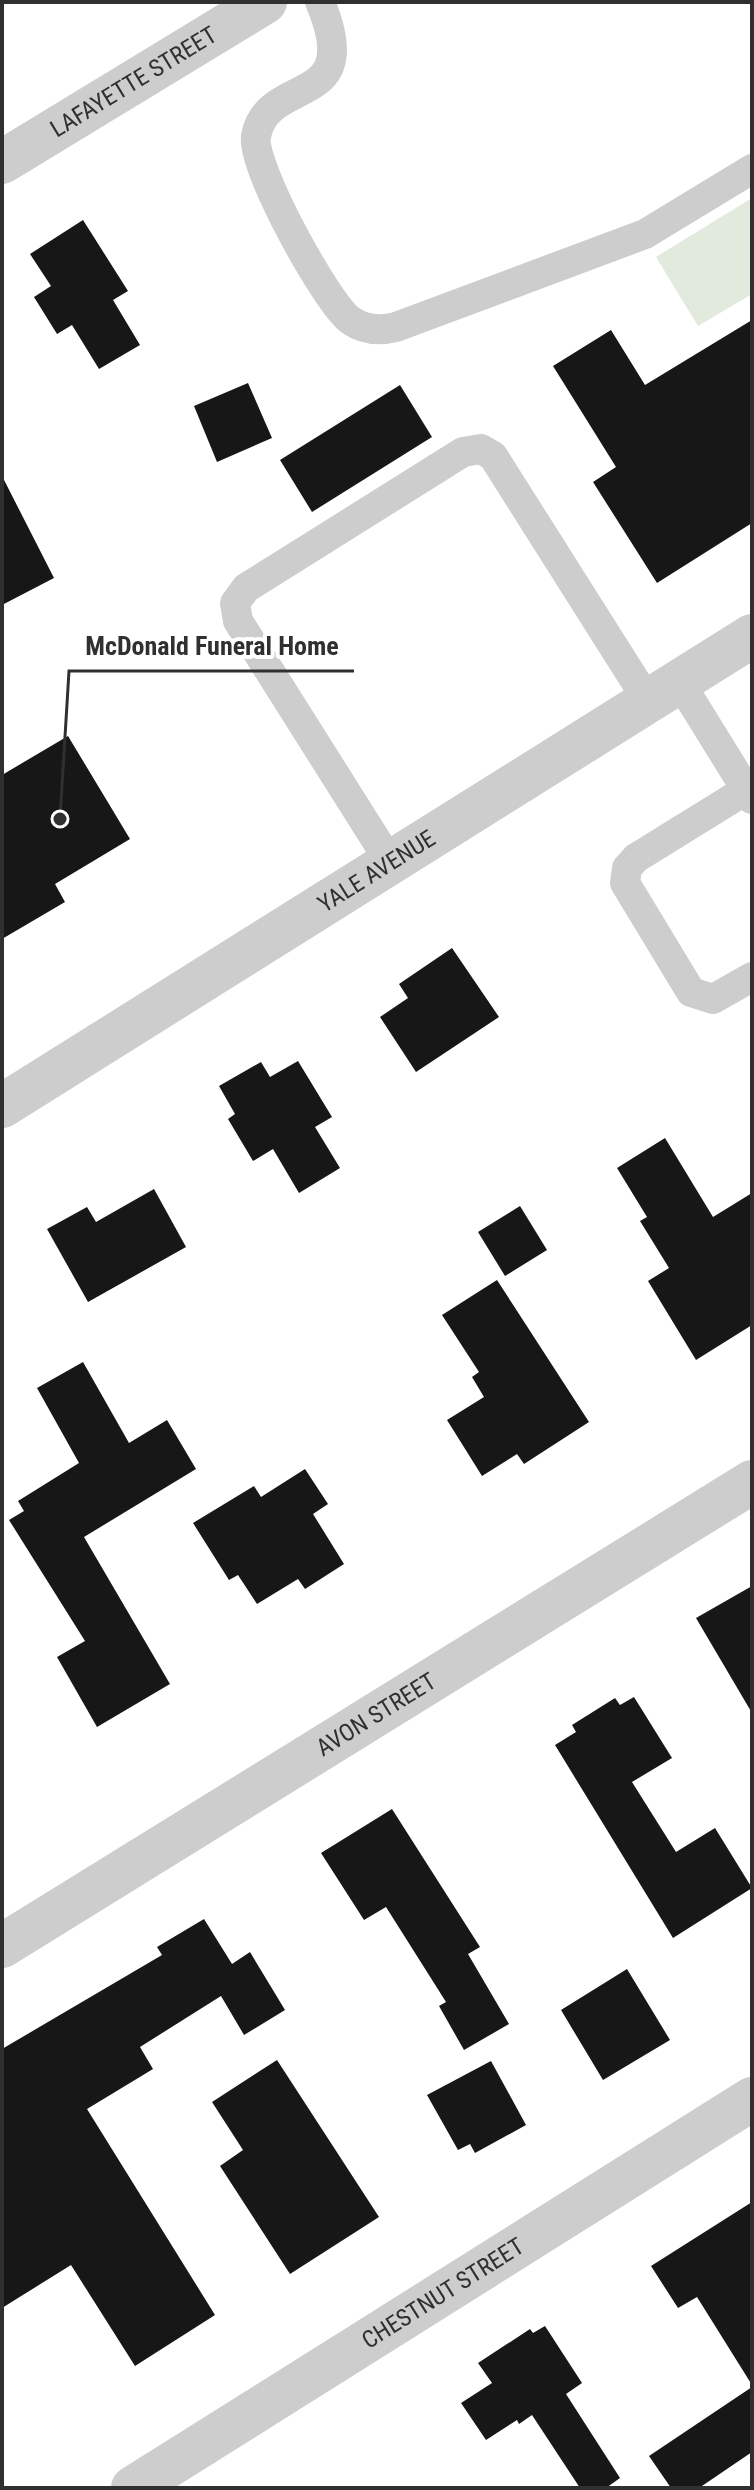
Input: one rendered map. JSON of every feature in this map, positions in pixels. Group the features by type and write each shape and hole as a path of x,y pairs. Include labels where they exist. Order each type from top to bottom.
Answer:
{"street":[{"name":"LAFAYETTE STREET","path":"2,162 265,2"},
{"name":"YALE AVENUE","path":"2,1106 752,636"},
{"name":"AVON STREET","path":"2,1946 752,1482"},
{"name":"CHESTNUT STREET","path":"133,2488 752,2099"}],"lane":[{"path":"320,2 333,42 329,69 315,84 268,113 260,125 256,148 276,203 338,306 353,322 374,330 396,327 645,234 752,169"},
{"path":"390,862 238,621 235,603 246,588 424,476 472,449 481,449 493,456 663,691 749,794 636,858 627,868 625,878 629,891 691,992 713,999 752,977"}],"shaded area":[{"path":"752,198 752,294 698,326 656,257"}],"building":[{"path":"83,220 128,291 113,300 140,345 99,369 72,325 57,334 34,297 51,286 30,254"},
{"path":"752,320 752,523 657,583 593,482 616,467 553,366 611,330 645,385"},
{"path":"248,383 272,438 217,462 194,406"},
{"path":"400,385 432,437 312,512 280,460"},
{"path":"2,476 54,578 2,605"},
{"path":"68,736 130,839 55,884 65,902 2,939 2,775"},
{"path":"452,948 499,1017 416,1072 380,1017 408,998 399,984"},
{"path":"298,1061 332,1117 315,1127 340,1168 299,1193 273,1149 253,1161 228,1119 235,1114 219,1086 261,1062 270,1077"},
{"path":"665,1138 713,1217 752,1193 752,1325 696,1360 648,1281 669,1268 640,1221 647,1217 617,1168"},
{"path":"154,1189 186,1247 88,1302 47,1229 87,1207 96,1222"},
{"path":"520,1206 547,1250 505,1276 478,1232"},
{"path":"497,1280 589,1422 524,1464 517,1454 482,1476 447,1420 484,1397 472,1377 479,1372 442,1315"},
{"path":"83,1362 129,1443 167,1420 196,1469 84,1537 170,1684 97,1727 57,1657 85,1641 9,1520 24,1511 18,1501 79,1463 37,1388"},
{"path":"305,1469 328,1504 313,1514 344,1564 305,1589 298,1579 257,1604 238,1575 229,1580 193,1523 254,1486 261,1497"},
{"path":"752,1586 752,1713 696,1618"},
{"path":"634,1697 672,1758 632,1782 676,1852 715,1828 752,1888 673,1938 555,1745 576,1732 572,1725 615,1698 620,1705"},
{"path":"392,1809 480,1947 468,1954 509,2024 464,2050 439,2006 446,2002 386,1907 364,1920 321,1853"},
{"path":"204,1919 232,1964 250,1952 285,2010 244,2035 221,1996 140,2047 153,2069 87,2109 215,2315 135,2366 71,2265 2,2308 2,2049 162,1955 157,1947"},
{"path":"627,1969 670,2040 603,2080 561,2010"},
{"path":"277,2060 379,2217 290,2274 220,2166 243,2150 212,2102"},
{"path":"491,2061 526,2125 475,2153 470,2144 458,2150 427,2095"},
{"path":"752,2202 752,2385 697,2297 678,2308 651,2266"},
{"path":"545,2326 582,2383 566,2394 620,2478 606,2488 580,2488 532,2415 519,2424 517,2420 486,2440 461,2403 492,2383 478,2363 530,2329 533,2333"},
{"path":"752,2387 752,2452 699,2488 671,2488 649,2456"}],"place":[{"name":"McDonald Funeral Home","path":"60,819"}]}
